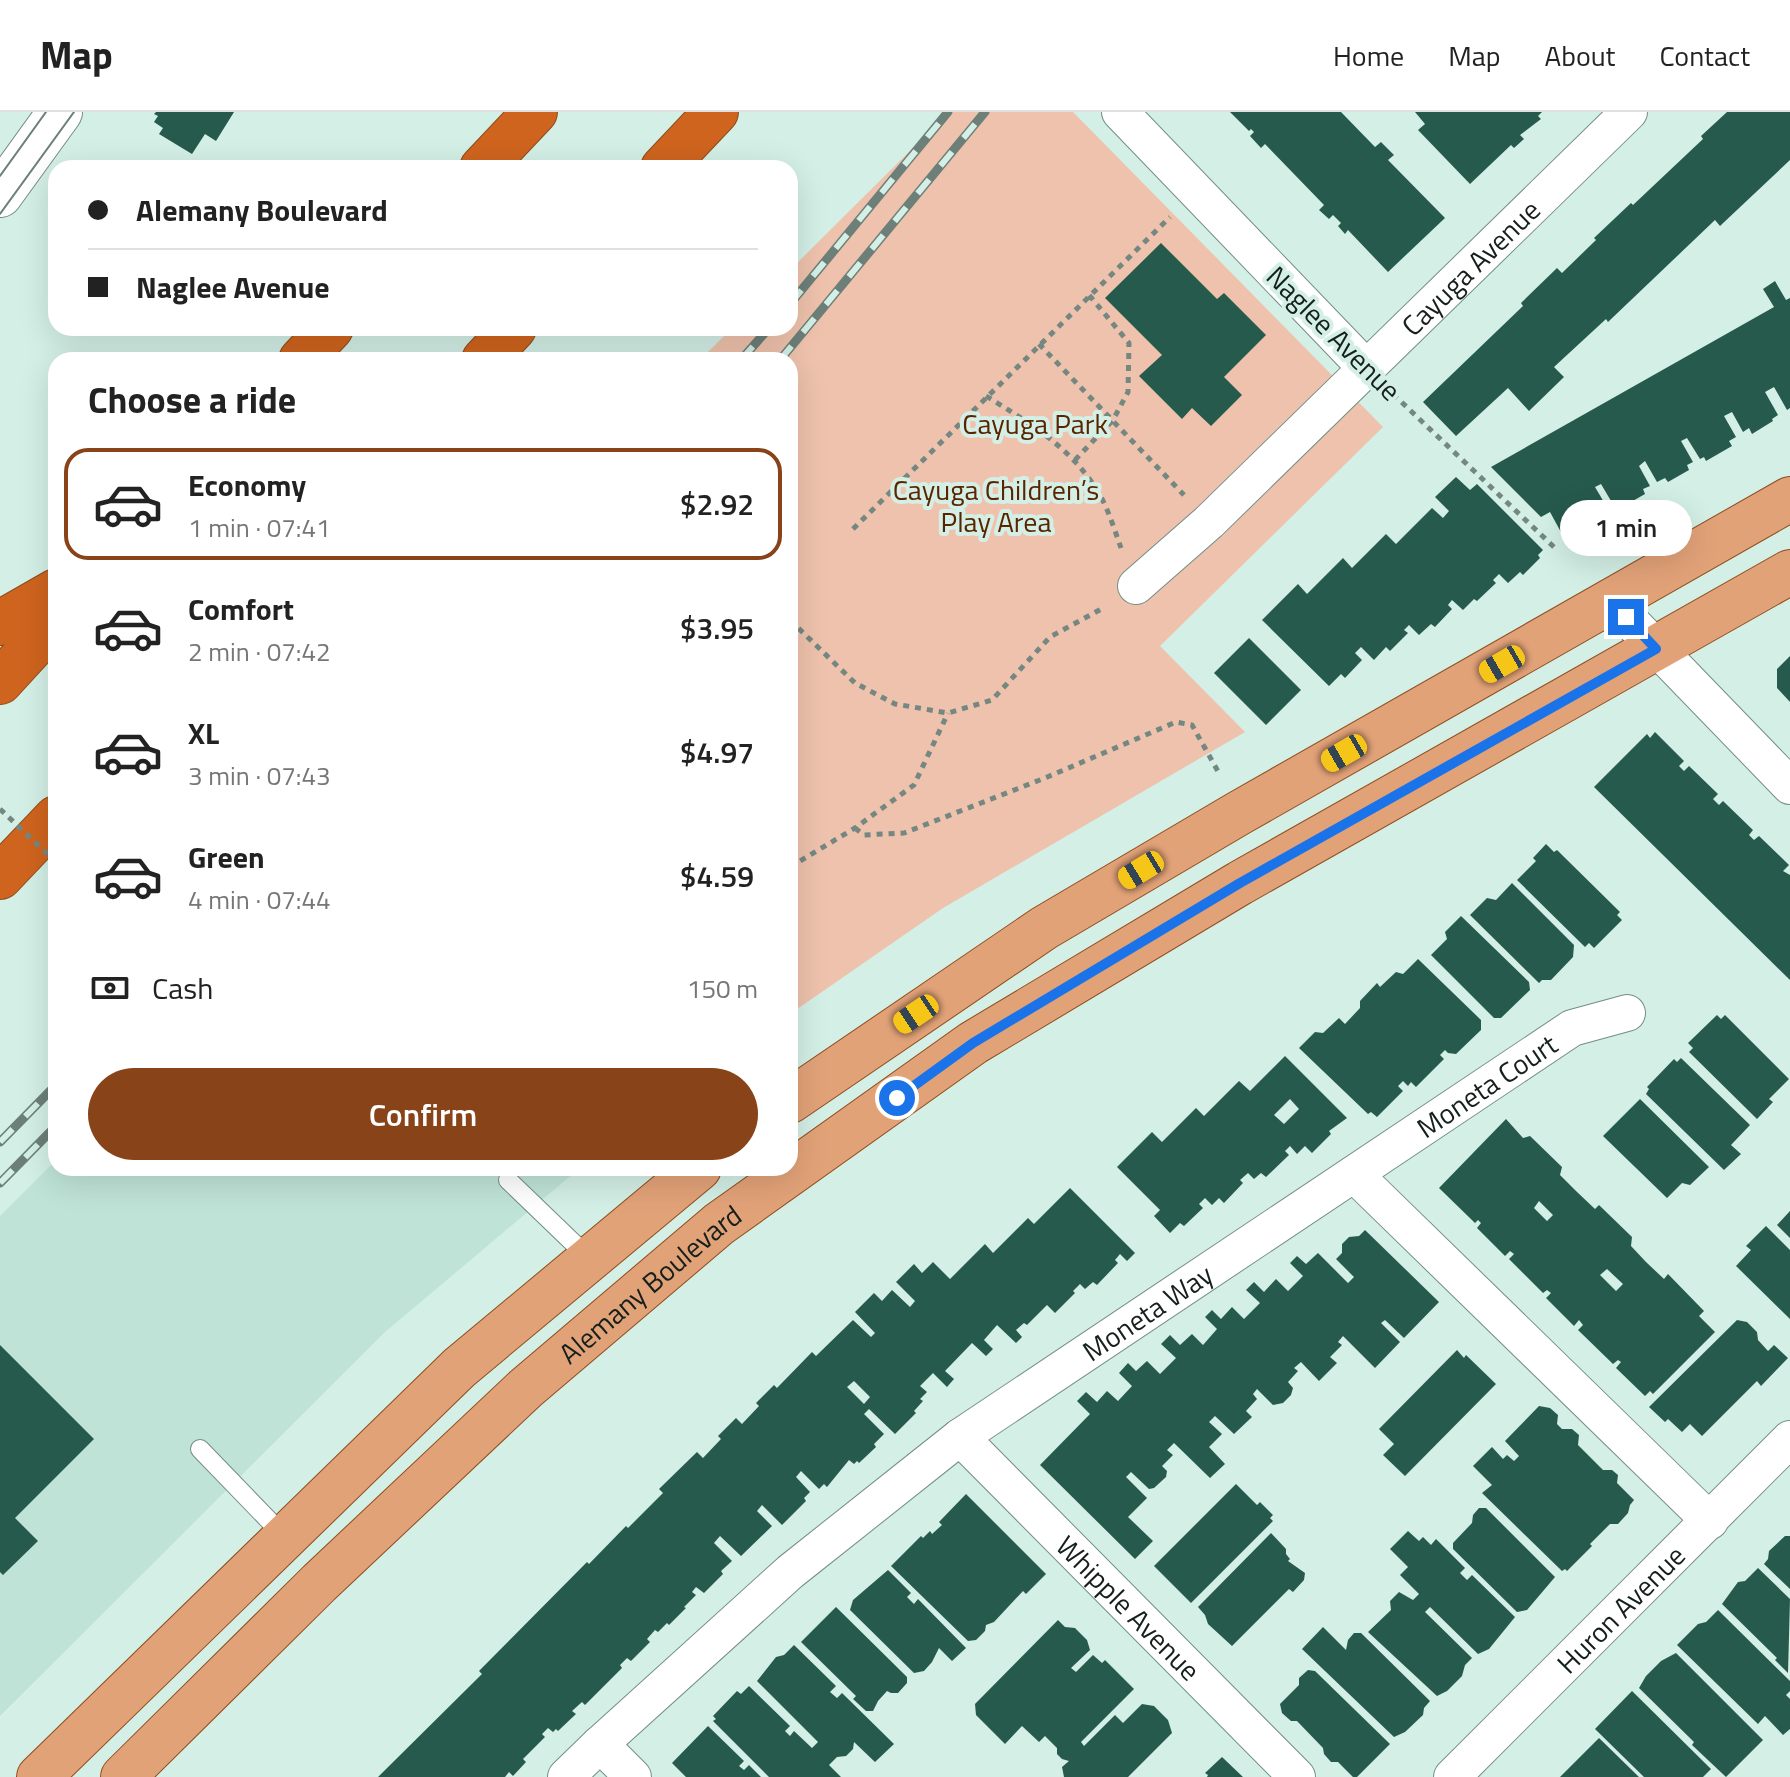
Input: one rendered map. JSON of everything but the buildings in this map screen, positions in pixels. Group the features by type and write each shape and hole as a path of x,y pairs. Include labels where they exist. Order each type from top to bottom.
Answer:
{"highway":[{"path":"490,160 535,112"},
{"path":"671,160 716,112"},
{"path":"308,352 324,336"},
{"path":"492,352 506,336"},
{"path":"0,623 48,596"},
{"path":"0,682 48,630"},
{"path":"0,877 48,826"}],"main road":[{"path":"0,144 37,112"},
{"path":"0,195 60,112"},
{"path":"798,1096 1044,928 1239,813 1790,499"},
{"name":"Alemany Boulevard","path":"798,1168 973,1043 1240,883 1790,572"},
{"name":"Alemany Boulevard","path":"39,1777 459,1368 689,1176"},
{"name":"Alemany Boulevard","path":"123,1777 319,1583 526,1388 719,1224 786,1176"}],"street":[{"name":"Naglee Avenue","path":"1120,112 1367,369"},
{"name":"Cayuga Avenue","path":"1136,586 1209,522 1629,112"},
{"path":"1611,601 1790,786"},
{"name":"Moneta Court","path":"1354,1174 1572,1028 1627,1013"},
{"path":"1354,1174 1710,1521"},
{"name":"Moneta Way","path":"566,1777 790,1572 960,1437 1354,1174"},
{"name":"Whipple Avenue","path":"960,1437 1297,1777"},
{"name":"Huron Avenue","path":"1452,1777 1790,1439"},
{"path":"600,1744 633,1777"}],"lane":[{"path":"508,1180 589,1258"},
{"path":"200,1449 285,1537"}],"path":[{"path":"853,529 1196,192"},
{"path":"1075,460 1113,420 1128,392 1129,343 1089,295"},
{"path":"1039,344 1209,522"},
{"name":"Naglee Avenue","path":"1367,369 1555,548"},
{"path":"798,628 855,683 895,704 948,713 992,700 1050,637 1095,614 1136,586 1101,497 1075,460 1042,431 986,396"},
{"path":"798,862 855,828 914,785 948,713"},
{"path":"855,828 864,835 904,833 1176,722 1192,725 1239,813"},
{"path":"0,809 48,854"}],"shaded area":[{"path":"48,1168 48,1176 570,1176 385,1332 0,1716 0,1216"}],"green space":[{"name":"Cayuga Park","path":"949,112 1073,112 1383,427 1160,646 1245,732 943,908 798,1008 798,352 708,352 724,336 798,336 798,262"}],"tram line":[{"path":"0,176 46,112"},
{"path":"0,214 74,112"}],"railway":[{"path":"798,294 948,112"},
{"path":"787,352 985,112"},
{"path":"748,352 762,336"},
{"path":"0,1142 48,1093"},
{"path":"0,1183 48,1134"}],"route":[{"path":"897,1098 973,1043 1240,883 1656,649 1626,617"}],"park label":[{"name":"Cayuga Children’s Play Area","path":"996,505"}]}
